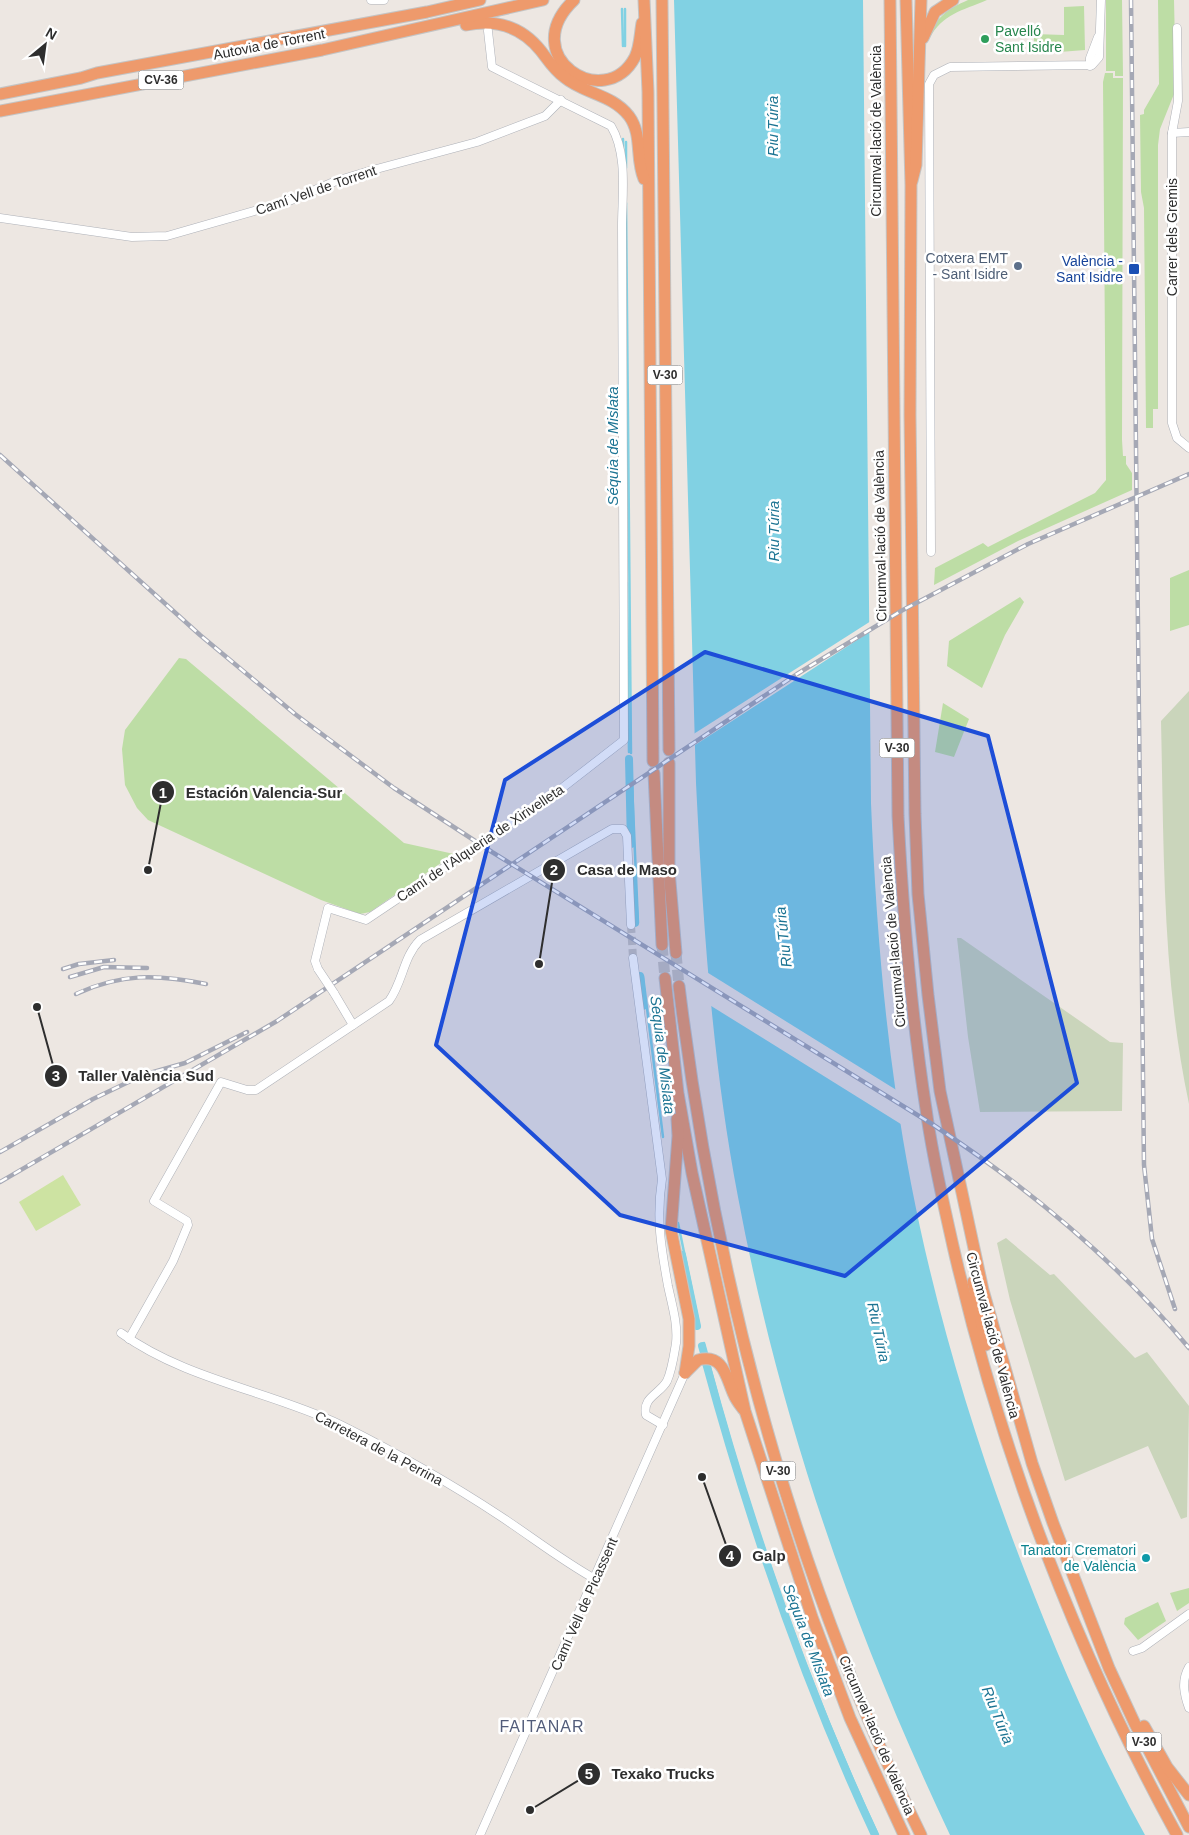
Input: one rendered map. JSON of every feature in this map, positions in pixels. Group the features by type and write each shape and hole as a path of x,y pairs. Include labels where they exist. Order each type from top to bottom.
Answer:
{"highway":[{"path":"409,14 425,6 453,0"},
{"name":"Autovia de Torrent","path":"0,94 81,78 97,73 427,12 480,0"},
{"name":"Autovia de Torrent","path":"0,111 322,50 543,0"},
{"path":"574,0 556,25 554,44 563,64 580,76 590,80 609,79 628,66 635,56 644,13"},
{"name":"V-30","path":"644,0 648,42 653,761"},
{"name":"V-30","path":"662,0 669,750"},
{"name":"Circumval·lació de València","path":"890,0 898,816 902,901 926,1112 942,1198 965,1298 1015,1467 1022,1481 1068,1605 1097,1672 1123,1729 1177,1835"},
{"name":"Circumval·lació de València","path":"906,0 910,185 910,424 915,814 925,967 940,1091 983,1290 1009,1388 1053,1524 1106,1654 1109,1668 1135,1724 1189,1827"},
{"path":"910,185 916,165 921,0"},
{"path":"920,49 926,29 935,12 953,0"},
{"path":"322,50 342,50 479,22 493,23 519,30 531,39 564,78 607,97 630,117 636,130 642,174 649,192"},
{"path":"0,86 79,72 97,73"},
{"path":"669,763 670,870 676,953"},
{"path":"654,773 662,944"},
{"name":"Circumval·lació de València","path":"665,978 678,1093 714,1277 745,1411 812,1616 850,1718 904,1835"},
{"name":"Circumval·lació de València","path":"679,986 692,1089 726,1270 754,1389 777,1468 824,1612 863,1709 920,1835"},
{"path":"692,1089 690,1108 714,1261 714,1277"},
{"path":"940,1091 939,1109 983,1335 1020,1466 1022,1481"},
{"path":"678,1093 676,1110 678,1136 670,1230 689,1319 689,1346 685,1373"},
{"path":"685,1373 698,1360 710,1359 718,1362 723,1368 734,1396 745,1411"},
{"path":"1106,1654 1115,1666 1142,1722 1167,1767 1189,1795"}],"street":[{"path":"371,0 384,0"},
{"path":"931,552 929,84 934,75 950,67 1090,66 1095,64 1099,57 1100,0"},
{"name":"Carrer dels Gremis","path":"1177,28 1178,101 1172,132 1172,423 1175,435 1186,446"},
{"path":"488,31 492,67 561,100"},
{"name":"Camí Vell de Torrent","path":"0,218 132,237 166,236 288,201 336,181 368,171 477,142 545,116 561,100"},
{"name":"Camí de l'Alqueria de Xirivelleta","path":"352,1025 315,960 328,908 366,920 558,792 624,740 621,158 617,136 611,126 561,100"},
{"path":"1172,132 1189,132"},
{"path":"129,1339 173,1261 188,1225 187,1220 154,1201 221,1082 247,1090 256,1090 389,1001 398,989 413,947 420,940 612,829 622,829 627,836 631,925"},
{"path":"633,958 662,1179 658,1207 659,1234 675,1316 675,1345 667,1380 662,1388 651,1397 645,1410 646,1415 664,1425"},
{"name":"Carretera de la Perrina","path":"121,1333 151,1351 210,1377 288,1402 361,1435 497,1514 543,1548 595,1579"},
{"name":"Camí Vell de Picassent","path":"480,1835 664,1425 685,1373"},
{"path":"1133,1651 1142,1648 1189,1614"},
{"path":"1189,1667 1184,1683 1184,1692 1189,1708"}],"highlighted area":[{"path":"705,652 988,736 1077,1083 845,1276 620,1215 436,1045 505,780"}],"green space":[{"path":"968,0 987,0 961,10 947,18 934,30 929,39 935,25 943,15"},
{"path":"1106,0 1122,0 1123,76 1115,76 1115,71 1106,71"},
{"path":"1158,0 1174,0 1176,89 1160,129 1158,145 1158,409 1153,409 1153,428 1146,428 1144,208 1141,192 1140,115 1144,114 1144,110 1159,84"},
{"path":"1084,6 1085,50 1034,54 1034,34 1064,35 1064,7"},
{"path":"1105,73 1113,73 1113,78 1123,78 1122,440 1123,456 1126,456 1126,464 1132,473 1132,490 1018,541 934,585 935,568 983,543 988,547 1095,493 1106,480 1103,82"},
{"path":"1189,570 1189,625 1170,631 1170,578"},
{"path":"1020,597 1024,602 1005,635 982,688 947,666 949,641"},
{"path":"179,658 186,659 404,843 454,854 370,912 360,914 321,900 148,820 137,808 125,785 122,749 125,730"},
{"path":"1189,691 1189,1104 1180,1057 1169,961 1164,865 1161,721"},
{"path":"943,703 969,719 954,757 935,752"},
{"path":"957,938 961,938 1110,1042 1123,1043 1122,1111 980,1112 968,1037"},
{"path":"63,1175 81,1205 36,1231 19,1202"},
{"path":"1006,1238 1050,1275 1054,1274 1135,1358 1147,1352 1189,1406 1187,1517 1181,1519 1148,1446 1065,1481 1010,1300 997,1243"},
{"path":"1189,1588 1189,1603 1177,1611 1170,1593"},
{"path":"1158,1602 1166,1621 1138,1640 1124,1624 1125,1618"}],"water":[{"name":"Riu Túria","path":"674,0 863,0 871,803 880,949 896,1094 917,1215 931,1275 946,1335 982,1453 1024,1569 1065,1671 1111,1770 1145,1835 950,1835 915,1758 851,1602 823,1523 775,1362 755,1280 738,1197 721,1094 710,991 702,887 696,783"}],"pier":[{"path":"871,621 871,631 692,747 692,735"},
{"path":"705,971 898,1091 904,1126 708,1004"}],"waterway":[{"name":"Séquia de Mislata","path":"622,9 623,46"},
{"name":"Séquia de Mislata","path":"625,9 625,46"},
{"name":"Séquia de Mislata","path":"623,139 623,150"},
{"name":"Séquia de Mislata","path":"626,142 626,168"},
{"name":"Séquia de Mislata","path":"626,203 631,753"},
{"name":"Séquia de Mislata","path":"627,583 629,752"},
{"name":"Séquia de Mislata","path":"629,759 631,844"},
{"name":"Séquia de Mislata","path":"631,760 638,923"},
{"name":"Séquia de Mislata","path":"632,871 635,923"},
{"name":"Séquia de Mislata","path":"640,976 643,1006"},
{"name":"Séquia de Mislata","path":"643,976 663,1137"},
{"name":"Séquia de Mislata","path":"678,1223 699,1325"},
{"name":"Séquia de Mislata","path":"682,1255 697,1326"},
{"name":"Séquia de Mislata","path":"704,1343 706,1354"},
{"name":"Séquia de Mislata","path":"702,1346 704,1353"},
{"name":"Séquia de Mislata","path":"706,1363 741,1484 780,1603 825,1720 875,1835"},
{"name":"Séquia de Mislata","path":"709,1364 744,1485 783,1603 828,1720 878,1835"}],"tunnel":[{"path":"631,925 633,958"},
{"path":"662,945 665,978"},
{"path":"676,953 679,986"}],"railway":[{"path":"1131,0 1144,1165 1152,1239 1175,1309"},
{"path":"0,455 200,635 295,714 394,788 492,852 932,1124 967,1148 1036,1199 1101,1255 1161,1316 1189,1348"},
{"path":"0,1182 277,1021 797,674 901,611 1028,544 1189,474"},
{"path":"63,969 79,964 114,960"},
{"path":"70,977 104,967 147,968"},
{"path":"76,994 109,982 140,977 172,978 206,984"},
{"path":"0,1152 93,1099 143,1075 185,1063 247,1032"}],"place":[{"name":"Pavelló Sant Isidre","path":"985,39"},
{"name":"Cotxera EMT - Sant Isidre","path":"1018,266"},
{"name":"València - Sant Isidre","path":"1134,269"},
{"name":"Estación Valencia-Sur","path":"148,870"},
{"name":"Casa de Maso","path":"539,964"},
{"name":"Taller València Sud","path":"37,1007"},
{"name":"Galp","path":"702,1477"},
{"name":"Tanatori Crematori de València","path":"1146,1558"},
{"name":"Texako Trucks","path":"530,1810"}],"district":[{"name":"FAITANAR","path":"542,1726"}]}
